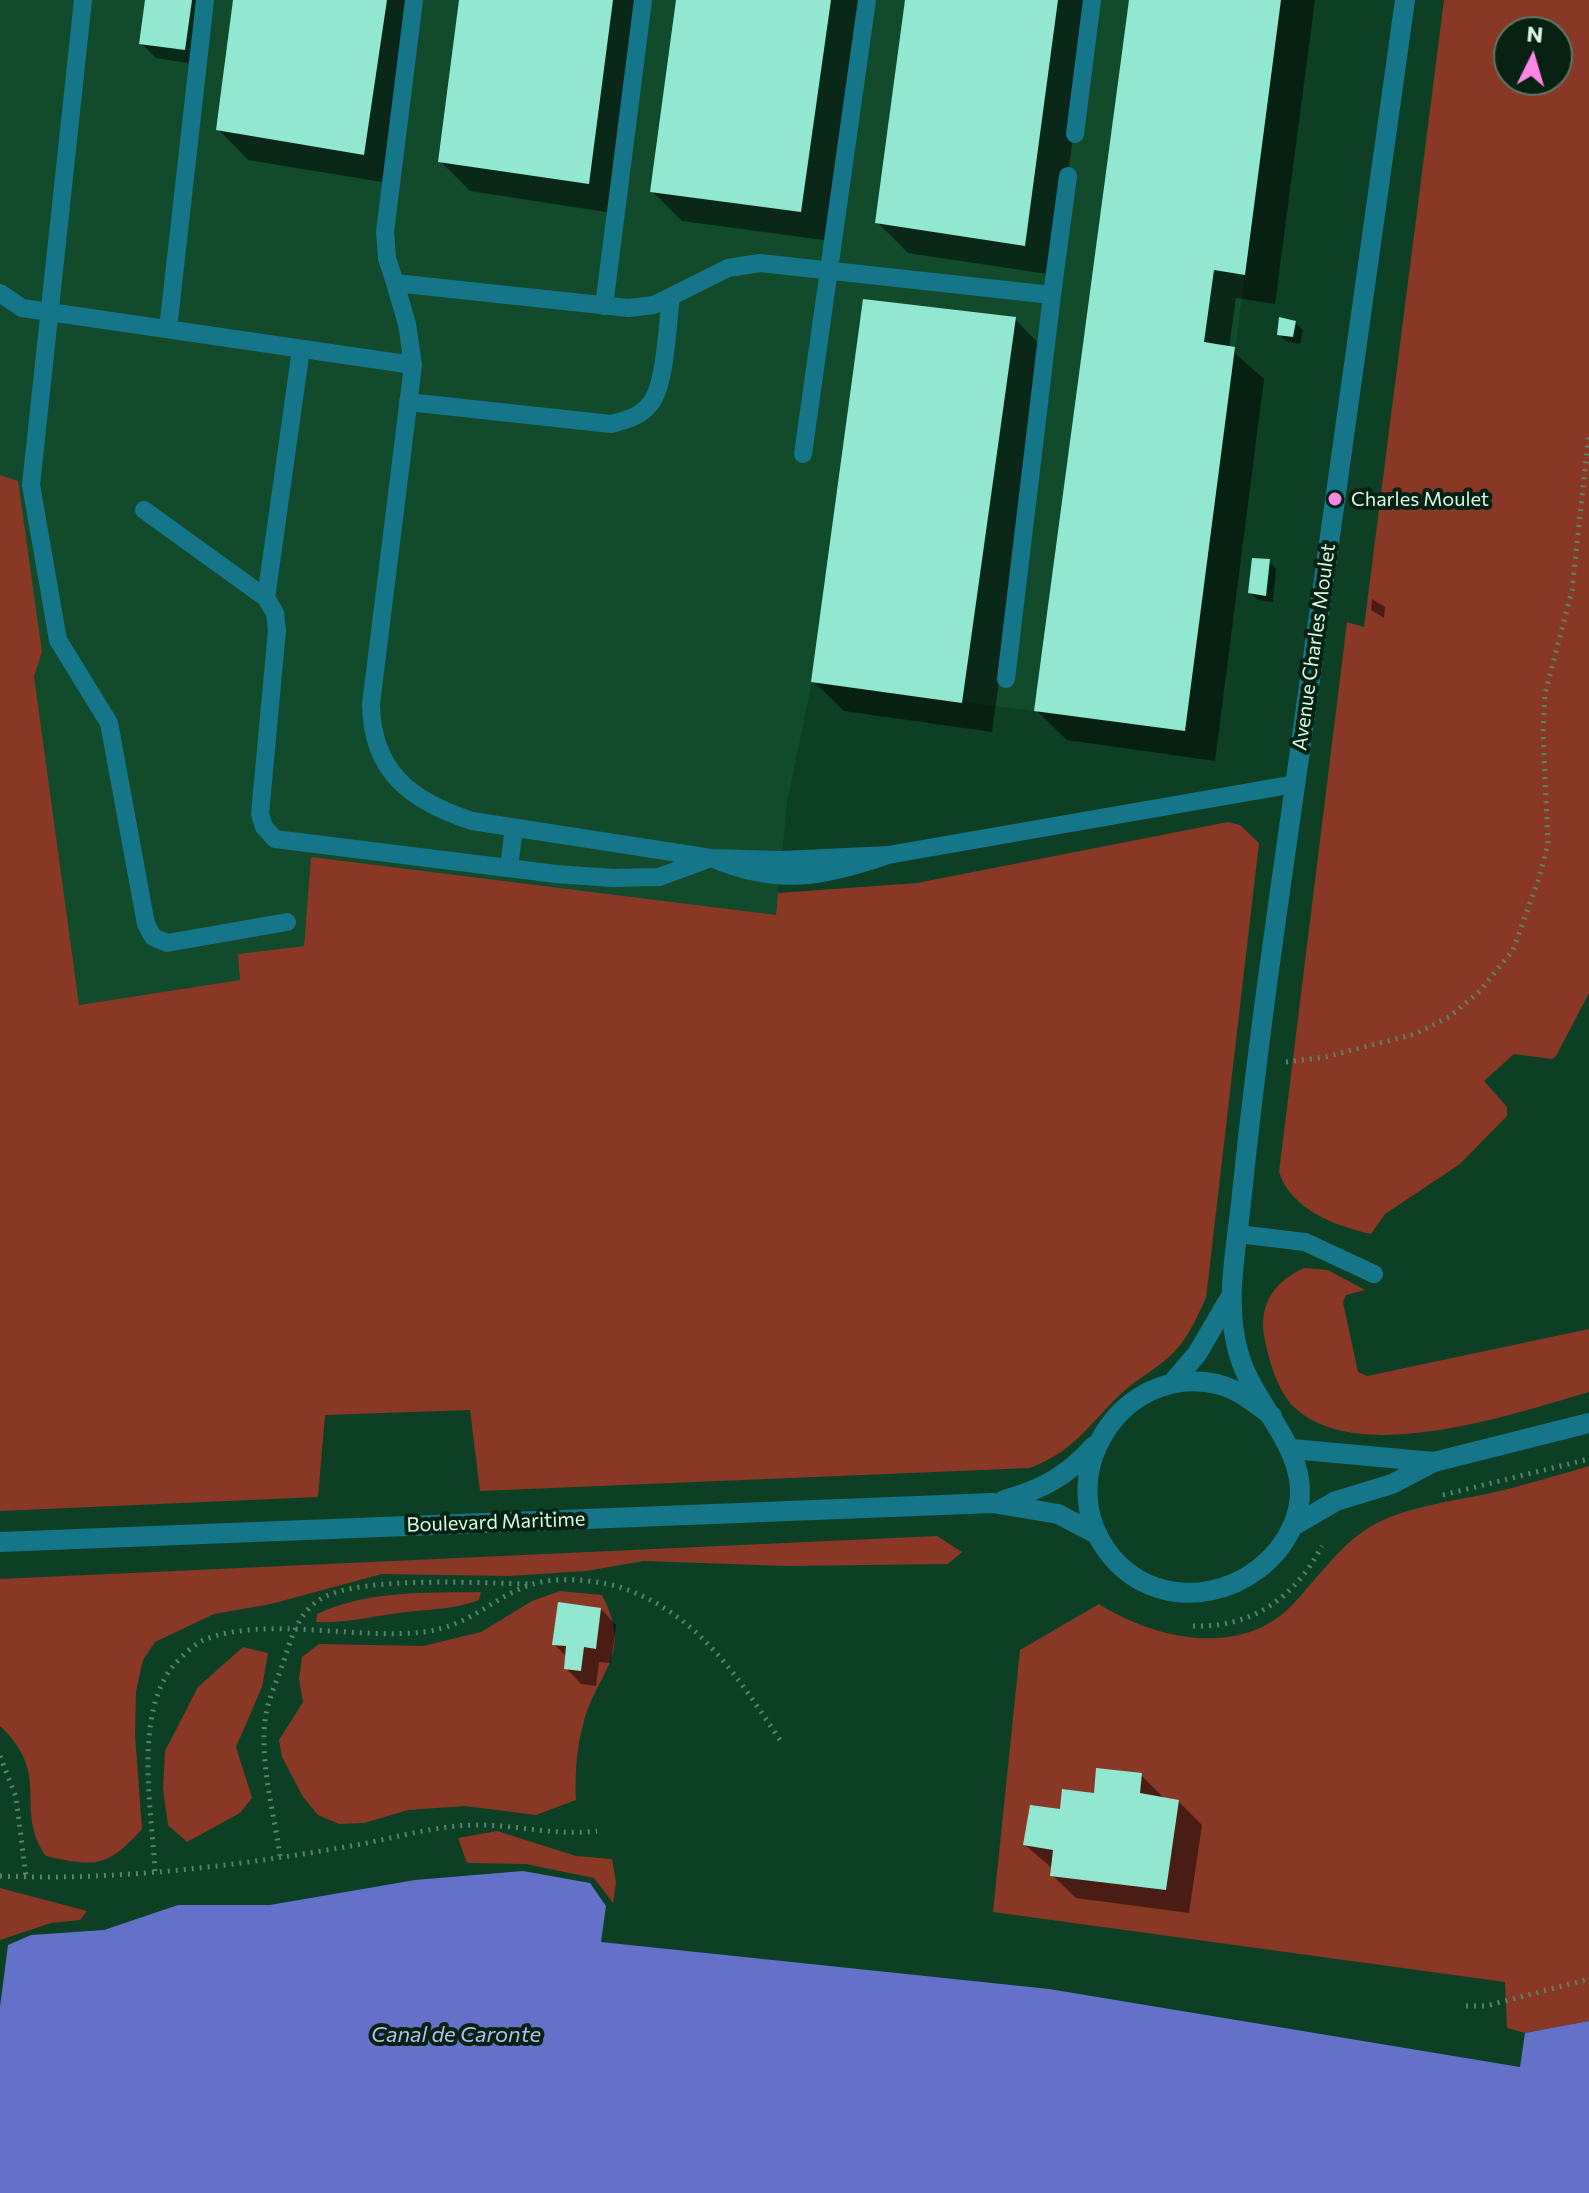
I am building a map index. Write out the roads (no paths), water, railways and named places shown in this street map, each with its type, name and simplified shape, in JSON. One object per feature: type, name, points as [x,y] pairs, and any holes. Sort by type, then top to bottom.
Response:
[{"type":"street","name":"Avenue Charles Moulet","points":[[1272,1416],[1242,1363],[1233,1329],[1231,1296],[1257,1061],[1405,0]]},
{"type":"street","name":"Avenue Charles Moulet","points":[[1172,1383],[1197,1354],[1231,1296]]},
{"type":"street","points":[[1293,1526],[1299,1478],[1292,1449],[1272,1416],[1237,1391],[1213,1383],[1172,1383],[1128,1403],[1095,1445],[1086,1490],[1092,1525],[1111,1556],[1135,1577],[1164,1590],[1201,1594],[1232,1587],[1266,1565],[1293,1526],[1336,1501],[1392,1484],[1434,1462],[1589,1423]]},
{"type":"street","name":"Boulevard Maritime","points":[[993,1503],[1055,1483],[1095,1445]]},
{"type":"street","points":[[1292,1449],[1434,1462]]},
{"type":"street","name":"Boulevard Maritime","points":[[0,1542],[993,1503],[1058,1514],[1098,1535]]},
{"type":"lane","points":[[83,0],[32,500],[58,640],[109,723],[146,924],[153,937],[167,943],[287,922]]},
{"type":"lane","points":[[168,329],[205,0]]},
{"type":"lane","points":[[414,0],[385,232],[387,258],[407,324],[413,365],[371,704],[371,731],[380,756],[396,780],[444,812],[472,821],[711,858],[745,872],[780,877],[812,876],[888,855],[1295,784]]},
{"type":"lane","points":[[604,306],[643,0]]},
{"type":"lane","points":[[803,454],[867,0]]},
{"type":"lane","points":[[1075,134],[1092,0]]},
{"type":"lane","points":[[1006,679],[1068,176]]},
{"type":"lane","points":[[395,283],[629,308],[671,298],[728,268],[760,263],[1052,295]]},
{"type":"lane","points":[[0,293],[22,308],[413,365]]},
{"type":"lane","points":[[408,402],[611,424],[634,418],[651,404],[658,389],[671,298]]},
{"type":"lane","points":[[266,598],[301,349]]},
{"type":"lane","points":[[144,510],[266,598],[275,613],[277,630],[260,814],[264,827],[275,839],[556,874],[659,877],[711,858]]},
{"type":"lane","points":[[509,867],[514,828]]},
{"type":"lane","points":[[1238,1234],[1305,1242],[1374,1274]]},
{"type":"water","name":"Canal de Caronte","points":[[523,1871],[590,1883],[606,1906],[601,1942],[1049,1989],[1520,2067],[1525,2033],[1589,2021],[1589,2193],[0,2193],[0,2007],[8,1945],[31,1935],[104,1930],[178,1905],[270,1905],[415,1880]]},
{"type":"place","name":"Charles Moulet","points":[[1335,499]]}]
